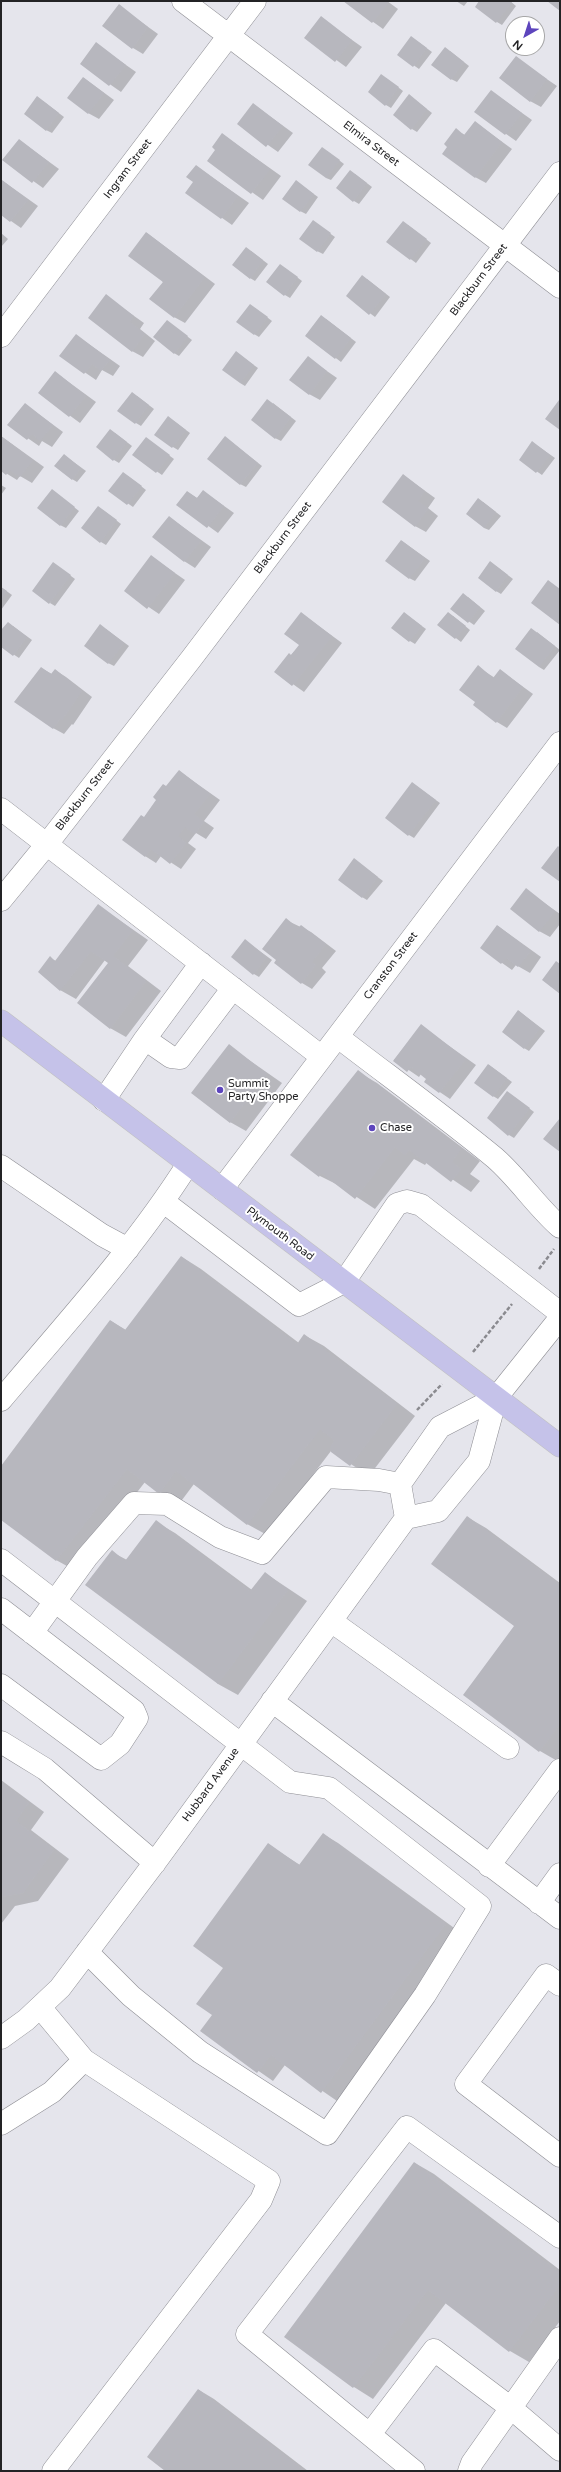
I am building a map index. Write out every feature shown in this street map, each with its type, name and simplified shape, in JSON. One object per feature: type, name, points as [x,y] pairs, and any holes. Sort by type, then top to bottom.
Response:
[{"type":"main road","name":"Plymouth Road","points":[[1,1022],[560,1446]]},
{"type":"street","name":"Elmira Street","points":[[183,1],[560,287]]},
{"type":"street","name":"Ingram Street","points":[[1,336],[255,1]]},
{"type":"street","name":"Blackburn Street","points":[[1,900],[47,844],[191,659],[560,173]]},
{"type":"street","name":"Cranston Street","points":[[222,1189],[560,743]]},
{"type":"street","points":[[1,809],[322,1057]]},
{"type":"street","points":[[104,1100],[145,1039],[201,963]]},
{"type":"street","points":[[145,1039],[171,1057],[180,1058],[233,988]]},
{"type":"street","points":[[338,1037],[495,1159],[520,1183],[546,1215],[558,1236]]},
{"type":"street","points":[[1,1400],[128,1250],[164,1202],[188,1164]]},
{"type":"street","points":[[1,1166],[102,1235],[128,1250]]},
{"type":"street","points":[[164,1202],[299,1305],[344,1282],[397,1204],[407,1200],[421,1205],[560,1313]]},
{"type":"street","points":[[496,1398],[440,1427],[400,1484],[406,1518],[438,1511],[479,1461],[496,1398],[560,1318]]},
{"type":"street","points":[[32,1633],[87,1557],[134,1503],[167,1504],[220,1537],[262,1553],[326,1476],[379,1480],[400,1484]]},
{"type":"street","name":"Hubbard Avenue","points":[[2,2037],[40,2007],[60,1988],[155,1862],[406,1518]]},
{"type":"street","points":[[1,1560],[290,1782],[329,1788],[480,1906],[425,1995],[327,2134],[200,2052],[131,1996],[87,1952]]},
{"type":"street","points":[[1,1609],[134,1711],[137,1718],[120,1744],[101,1759],[1,1685]]},
{"type":"street","points":[[331,1621],[508,1748]]},
{"type":"street","points":[[272,1701],[560,1918]]},
{"type":"street","points":[[1,1742],[45,1769],[155,1862]]},
{"type":"street","points":[[489,1866],[560,1770]]},
{"type":"street","points":[[539,1903],[560,1874]]},
{"type":"street","points":[[560,1985],[546,1975],[466,2084],[560,2156]]},
{"type":"street","points":[[40,2007],[84,2060],[269,2181],[261,2200],[53,2471]]},
{"type":"street","points":[[1,2124],[52,2092],[84,2060]]},
{"type":"street","points":[[414,2471],[247,2334],[407,2127],[560,2237]]},
{"type":"street","points":[[469,2471],[560,2338]]},
{"type":"street","points":[[370,2434],[434,2350],[511,2408],[560,2450]]},
{"type":"path","points":[[417,1410],[493,1329],[525,1286],[558,1236]]},
{"type":"building","points":[[343,1],[386,1],[388,3],[372,23]]},
{"type":"building","points":[[479,1],[512,2],[496,23],[475,7]]},
{"type":"building","points":[[547,1],[560,1],[560,11]]},
{"type":"building","points":[[119,4],[148,27],[132,49],[102,26]]},
{"type":"building","points":[[321,16],[352,40],[335,62],[304,38]]},
{"type":"building","points":[[411,36],[427,48],[413,67],[397,55]]},
{"type":"building","points":[[96,42],[126,65],[109,86],[80,64]]},
{"type":"building","points":[[445,47],[464,62],[451,80],[431,65]]},
{"type":"building","points":[[516,56],[547,79],[530,102],[499,78]]},
{"type":"building","points":[[381,74],[399,87],[385,106],[368,92]]},
{"type":"building","points":[[83,77],[104,93],[88,114],[67,98]]},
{"type":"building","points":[[491,90],[522,113],[505,135],[474,112]]},
{"type":"building","points":[[409,94],[427,109],[411,130],[393,115]]},
{"type":"building","points":[[37,96],[59,113],[46,131],[24,114]]},
{"type":"building","points":[[253,103],[283,126],[266,147],[237,124]]},
{"type":"building","points":[[475,121],[502,142],[475,178],[442,154],[447,147],[444,144],[456,128],[464,135]]},
{"type":"building","points":[[222,133],[270,169],[251,194],[207,161],[215,150],[212,147]]},
{"type":"building","points":[[19,139],[49,162],[32,183],[2,160]]},
{"type":"building","points":[[322,147],[340,160],[326,178],[308,165]]},
{"type":"building","points":[[196,165],[238,196],[221,219],[185,193],[193,182],[186,177]]},
{"type":"building","points":[[350,170],[367,183],[353,202],[336,188]]},
{"type":"building","points":[[2,180],[28,200],[10,222],[1,215]]},
{"type":"building","points":[[296,180],[314,194],[300,212],[282,199]]},
{"type":"building","points":[[313,220],[331,233],[317,252],[299,239]]},
{"type":"building","points":[[403,221],[427,239],[410,260],[386,242]]},
{"type":"building","points":[[146,232],[205,277],[174,318],[149,299],[163,282],[128,256]]},
{"type":"building","points":[[246,247],[263,260],[250,279],[232,265]]},
{"type":"building","points":[[280,264],[298,277],[284,296],[266,282]]},
{"type":"building","points":[[362,275],[386,294],[369,315],[346,296]]},
{"type":"building","points":[[106,294],[134,316],[130,322],[145,334],[132,352],[88,318]]},
{"type":"building","points":[[250,304],[268,317],[254,335],[236,322]]},
{"type":"building","points":[[321,315],[351,338],[335,359],[305,336]]},
{"type":"building","points":[[167,320],[188,336],[174,354],[153,337]]},
{"type":"building","points":[[76,334],[110,360],[101,371],[92,364],[84,374],[59,356]]},
{"type":"building","points":[[236,351],[254,365],[240,383],[222,370]]},
{"type":"building","points":[[308,356],[327,371],[309,395],[289,380]]},
{"type":"building","points":[[55,371],[86,396],[69,417],[38,393]]},
{"type":"building","points":[[132,392],[149,405],[135,424],[117,411]]},
{"type":"building","points":[[267,399],[291,417],[275,439],[251,420]]},
{"type":"building","points":[[559,400],[560,401],[560,430],[545,419]]},
{"type":"building","points":[[25,403],[53,425],[40,441],[32,434],[27,440],[7,425]]},
{"type":"building","points":[[168,416],[186,430],[172,448],[154,435]]},
{"type":"building","points":[[110,429],[127,442],[113,461],[96,447]]},
{"type":"building","points":[[1,436],[33,460],[20,477],[10,470],[6,475],[1,471]]},
{"type":"building","points":[[225,436],[258,463],[240,485],[207,459]]},
{"type":"building","points":[[146,437],[170,455],[156,473],[132,455]]},
{"type":"building","points":[[532,441],[550,455],[536,473],[519,460]]},
{"type":"building","points":[[64,454],[81,468],[72,480],[54,466]]},
{"type":"building","points":[[123,472],[142,486],[127,505],[108,491]]},
{"type":"building","points":[[403,474],[425,491],[418,501],[428,509],[415,527],[382,502]]},
{"type":"building","points":[[52,489],[75,507],[60,526],[37,508]]},
{"type":"building","points":[[203,490],[224,506],[207,528],[176,505],[187,491],[197,498]]},
{"type":"building","points":[[478,498],[496,512],[484,528],[466,514]]},
{"type":"building","points":[[98,506],[117,520],[100,543],[81,528]]},
{"type":"building","points":[[169,516],[201,541],[184,562],[152,537]]},
{"type":"building","points":[[401,540],[425,558],[409,579],[385,561]]},
{"type":"building","points":[[151,555],[175,573],[147,609],[124,591]]},
{"type":"building","points":[[490,561],[508,575],[496,592],[478,578]]},
{"type":"building","points":[[53,562],[71,575],[49,604],[32,591]]},
{"type":"building","points":[[548,580],[560,589],[560,625],[531,603]]},
{"type":"building","points":[[1,587],[7,591],[1,600]]},
{"type":"building","points":[[463,593],[480,607],[468,623],[450,609]]},
{"type":"building","points":[[301,612],[332,636],[292,686],[274,672],[289,653],[291,655],[299,645],[284,634]]},
{"type":"building","points":[[404,612],[422,626],[409,642],[391,628]]},
{"type":"building","points":[[448,612],[466,626],[455,639],[437,625]]},
{"type":"building","points":[[8,622],[27,637],[13,656],[1,647],[1,630]]},
{"type":"building","points":[[100,624],[124,643],[108,664],[84,646]]},
{"type":"building","points":[[531,628],[555,646],[539,667],[515,649]]},
{"type":"building","points":[[478,665],[493,678],[500,669],[523,687],[496,723],[473,705],[475,702],[459,690]]},
{"type":"building","points":[[41,667],[51,674],[55,669],[82,691],[62,720],[61,718],[53,729],[14,702]]},
{"type":"building","points":[[179,770],[210,794],[194,814],[204,822],[195,834],[185,827],[178,836],[186,843],[170,864],[151,849],[145,857],[122,840],[141,815],[144,817],[156,800],[153,797],[163,784],[166,786]]},
{"type":"building","points":[[412,782],[436,800],[408,836],[385,818]]},
{"type":"building","points":[[558,846],[560,848],[560,882],[541,868]]},
{"type":"building","points":[[354,858],[378,877],[362,898],[338,880]]},
{"type":"building","points":[[526,888],[555,911],[539,932],[510,909]]},
{"type":"building","points":[[98,904],[133,930],[113,956],[146,981],[110,1029],[77,1003],[108,963],[91,951],[60,991],[38,972],[50,956],[55,961]]},
{"type":"building","points":[[286,918],[298,928],[301,925],[326,944],[312,962],[316,965],[301,984],[274,963],[276,960],[262,949]]},
{"type":"building","points":[[497,925],[531,951],[518,967],[506,958],[501,964],[480,948]]},
{"type":"building","points":[[245,939],[267,957],[253,975],[231,957]]},
{"type":"building","points":[[556,961],[560,964],[560,994],[542,980]]},
{"type":"building","points":[[518,1010],[540,1028],[524,1049],[502,1032]]},
{"type":"building","points":[[421,1024],[466,1059],[439,1093],[424,1082],[426,1079],[411,1067],[407,1072],[393,1061]]},
{"type":"building","points":[[229,1044],[267,1074],[230,1123],[191,1093]]},
{"type":"building","points":[[488,1064],[507,1078],[493,1097],[474,1083]]},
{"type":"building","name":"Chase","points":[[358,1070],[461,1149],[452,1162],[461,1169],[451,1182],[409,1150],[405,1155],[395,1147],[355,1199],[321,1173],[319,1177],[290,1155]]},
{"type":"building","points":[[507,1091],[530,1108],[508,1136],[487,1118]]},
{"type":"building","points":[[560,1118],[560,1152],[543,1139]]},
{"type":"building","points":[[181,1256],[297,1344],[304,1334],[397,1404],[350,1466],[331,1452],[330,1449],[334,1440],[320,1429],[247,1525],[176,1471],[159,1494],[127,1469],[56,1561],[1,1520],[1,1466],[110,1320],[125,1330]]},
{"type":"building","points":[[467,1516],[560,1585],[560,1724],[539,1752],[463,1695],[514,1626],[431,1564]]},
{"type":"building","points":[[156,1520],[250,1591],[265,1572],[288,1590],[218,1684],[85,1585],[112,1550],[125,1561]]},
{"type":"building","points":[[1,1782],[29,1803],[16,1821],[54,1850],[23,1893],[1,1897]]},
{"type":"building","points":[[323,1833],[446,1924],[321,2093],[271,2055],[257,2073],[200,2031],[212,2015],[196,2004],[223,1968],[193,1946],[268,1843],[299,1865]]},
{"type":"building","points":[[414,2162],[560,2273],[560,2285],[509,2352],[428,2290],[353,2388],[284,2337]]},
{"type":"building","points":[[198,2389],[305,2471],[165,2471],[147,2457]]},
{"type":"place","name":"Summit Party Shoppe","points":[[220,1090]]},
{"type":"place","name":"Chase","points":[[372,1128]]}]
